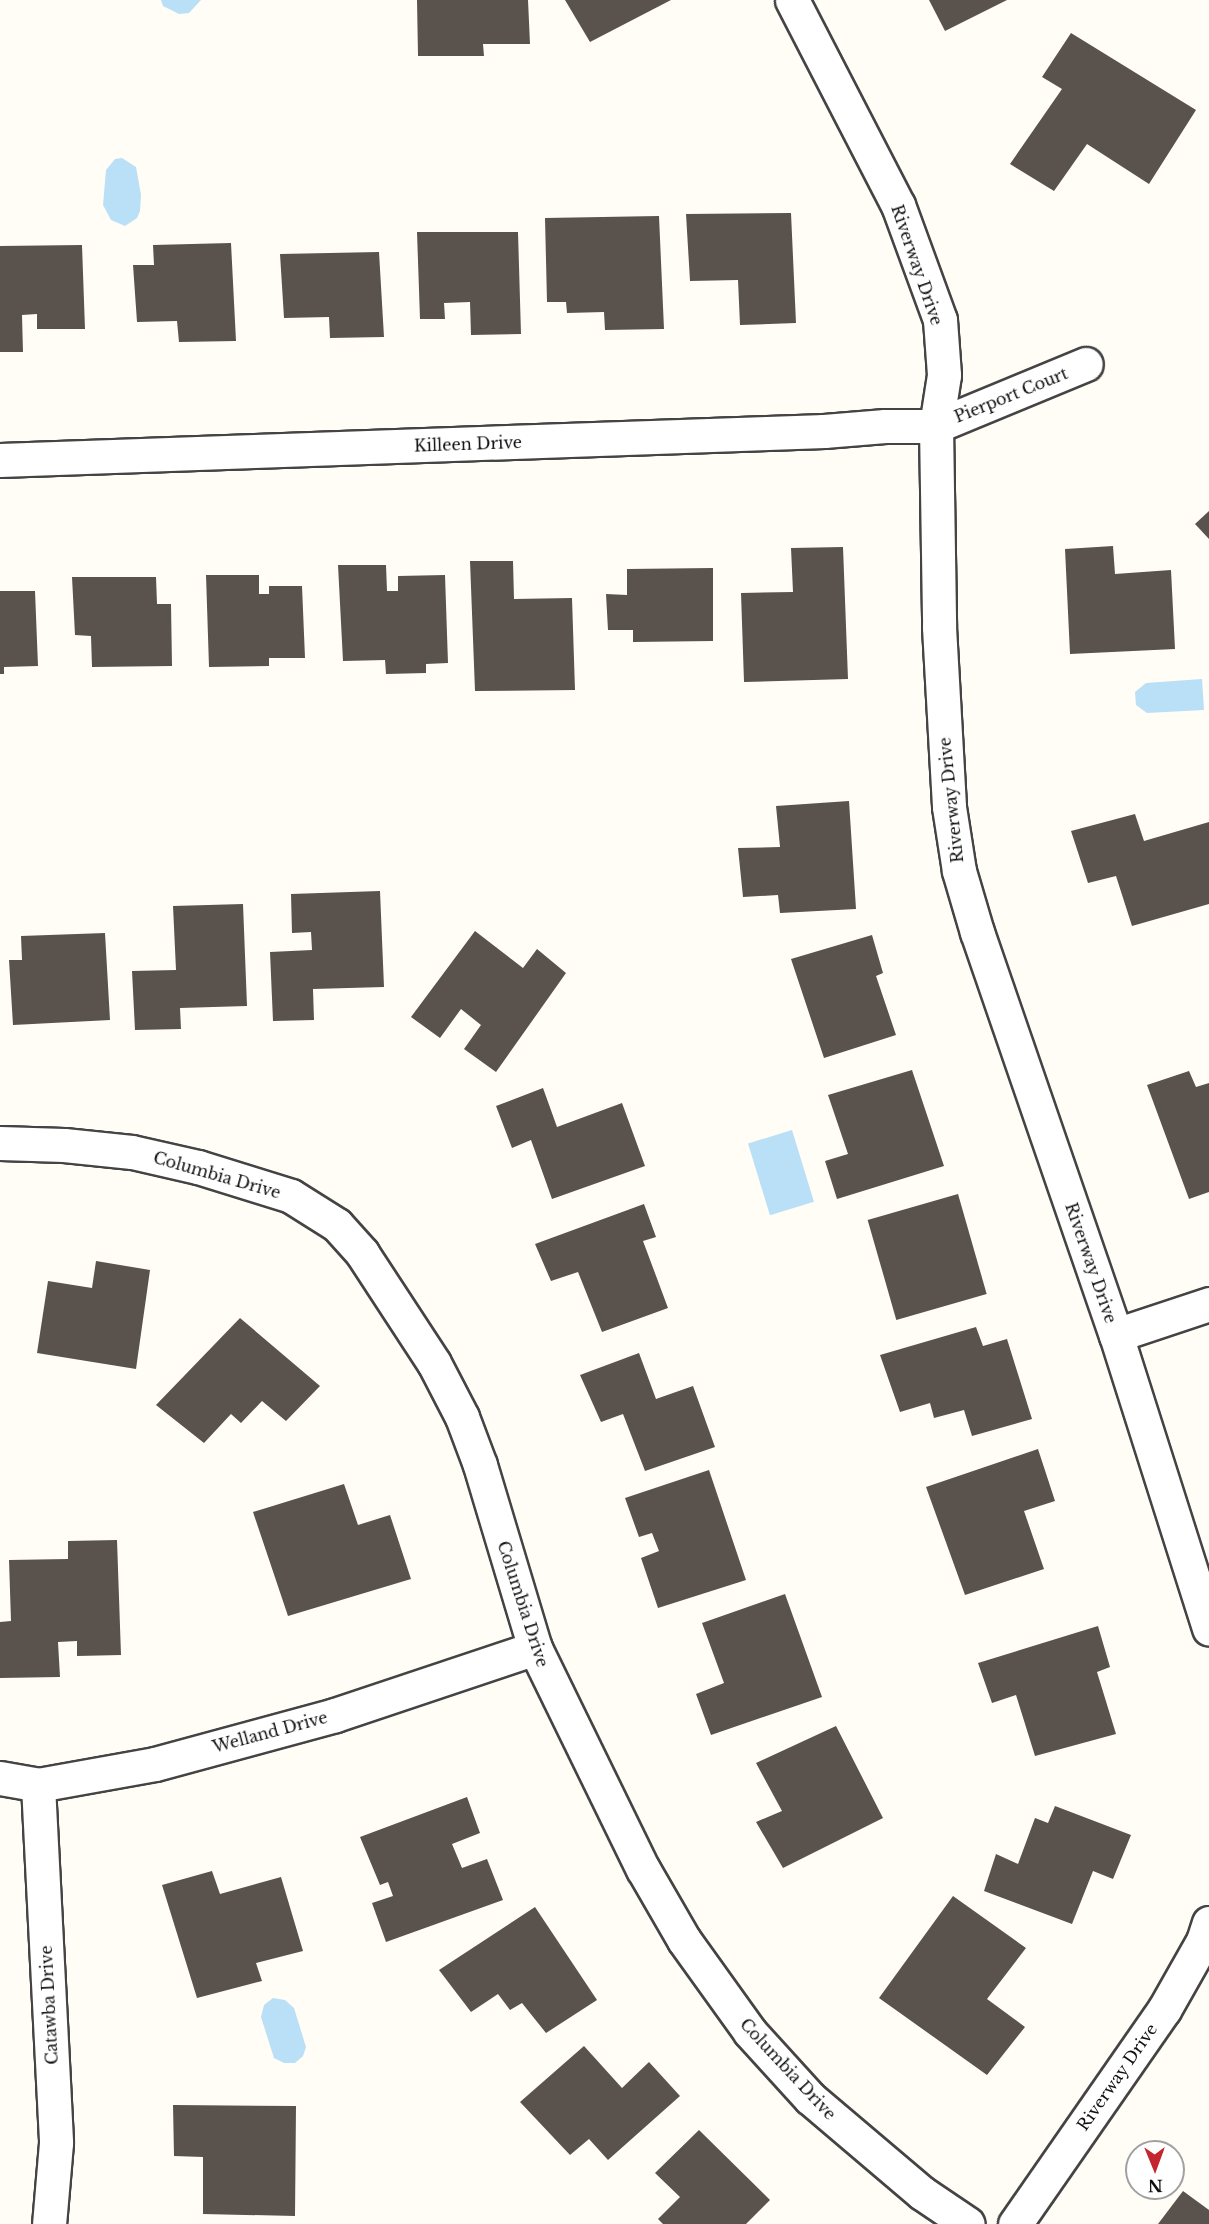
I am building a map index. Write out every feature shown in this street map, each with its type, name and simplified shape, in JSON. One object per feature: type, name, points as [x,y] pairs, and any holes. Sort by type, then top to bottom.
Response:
[{"type":"street","name":"Riverway Drive","points":[[792,0],[898,205],[940,320],[944,375],[936,426],[943,713],[949,807],[959,872],[981,943],[1116,1335],[1209,1629]]},
{"type":"street","name":"Pierport Court","points":[[936,426],[1086,364]]},
{"type":"street","name":"Killeen Drive","points":[[0,460],[824,431],[885,426],[936,426]]},
{"type":"street","name":"Columbia Drive","points":[[0,1143],[63,1145],[132,1152],[198,1167],[291,1196],[337,1225],[362,1253],[434,1363],[462,1417],[480,1465],[535,1648],[643,1869],[684,1940],[750,2032],[810,2098],[852,2136],[922,2193],[968,2224]]},
{"type":"street","points":[[1116,1335],[1209,1304]]},
{"type":"street","name":"Welland Drive","points":[[0,1778],[38,1785],[155,1764],[324,1718],[535,1648]]},
{"type":"street","name":"Catawba Drive","points":[[38,1785],[56,2143],[49,2224]]},
{"type":"street","name":"Riverway Drive","points":[[1015,2224],[1164,2010],[1203,1941],[1209,1923]]},
{"type":"water","points":[[161,0],[201,0],[189,13],[179,14],[163,6]]},
{"type":"water","points":[[122,158],[136,167],[141,195],[137,218],[125,226],[111,220],[103,205],[106,170],[115,159]]},
{"type":"water","points":[[1202,679],[1204,710],[1147,713],[1136,705],[1135,692],[1146,683]]},
{"type":"water","points":[[792,1130],[814,1202],[770,1215],[748,1143]]},
{"type":"water","points":[[273,1998],[285,2000],[294,2008],[306,2047],[303,2056],[295,2063],[284,2063],[274,2058],[261,2017],[264,2005]]},
{"type":"building","points":[[417,0],[528,0],[530,44],[483,44],[484,56],[418,56]]},
{"type":"building","points":[[565,0],[671,0],[590,42]]},
{"type":"building","points":[[929,0],[1007,0],[945,31]]},
{"type":"building","points":[[1071,33],[1196,110],[1149,184],[1087,144],[1054,191],[1010,164],[1062,89],[1042,77]]},
{"type":"building","points":[[791,213],[796,323],[740,325],[738,280],[690,281],[686,214]]},
{"type":"building","points":[[659,216],[664,329],[605,330],[604,312],[567,313],[566,302],[547,302],[545,218]]},
{"type":"building","points":[[417,232],[518,232],[521,334],[471,335],[470,302],[444,303],[445,319],[420,319]]},
{"type":"building","points":[[231,243],[236,341],[179,342],[177,321],[137,322],[133,265],[154,265],[153,245]]},
{"type":"building","points":[[82,245],[85,329],[37,329],[37,314],[22,315],[23,352],[0,352],[0,246]]},
{"type":"building","points":[[379,252],[384,337],[330,338],[329,317],[284,318],[280,254]]},
{"type":"building","points":[[1209,511],[1209,539],[1195,524]]},
{"type":"building","points":[[1113,546],[1115,574],[1171,570],[1175,649],[1070,654],[1065,549]]},
{"type":"building","points":[[843,547],[848,679],[744,682],[741,593],[793,592],[791,548]]},
{"type":"building","points":[[470,561],[513,561],[514,599],[572,598],[575,690],[475,691]]},
{"type":"building","points":[[338,565],[386,565],[387,591],[398,591],[398,576],[445,575],[448,663],[426,664],[426,673],[386,674],[385,660],[343,661]]},
{"type":"building","points":[[713,568],[713,641],[633,642],[633,630],[608,630],[606,594],[627,595],[627,569]]},
{"type":"building","points":[[206,575],[259,575],[259,594],[269,594],[269,586],[302,586],[305,658],[269,658],[269,666],[209,667]]},
{"type":"building","points":[[72,577],[156,577],[157,604],[171,604],[172,666],[92,667],[91,636],[75,635]]},
{"type":"building","points":[[0,591],[35,591],[38,666],[4,667],[4,674],[0,674]]},
{"type":"building","points":[[849,801],[856,909],[780,913],[778,895],[743,897],[738,848],[780,847],[776,806]]},
{"type":"building","points":[[1135,814],[1144,841],[1209,822],[1209,904],[1132,926],[1116,876],[1088,883],[1071,831]]},
{"type":"building","points":[[380,891],[384,987],[313,989],[314,1020],[273,1021],[270,952],[312,950],[311,932],[292,933],[291,894]]},
{"type":"building","points":[[243,904],[247,1006],[180,1008],[181,1029],[135,1030],[132,971],[176,970],[173,906]]},
{"type":"building","points":[[475,931],[523,968],[537,949],[566,973],[496,1072],[464,1049],[481,1025],[461,1009],[440,1038],[411,1017]]},
{"type":"building","points":[[105,933],[110,1020],[13,1025],[9,960],[22,960],[21,936]]},
{"type":"building","points":[[872,935],[883,973],[876,976],[896,1035],[824,1058],[791,959]]},
{"type":"building","points":[[912,1070],[944,1166],[837,1199],[825,1161],[848,1154],[828,1095]]},
{"type":"building","points":[[1189,1071],[1196,1087],[1209,1083],[1209,1192],[1189,1199],[1147,1085]]},
{"type":"building","points":[[543,1088],[557,1127],[622,1103],[645,1166],[552,1199],[531,1140],[512,1148],[496,1106]]},
{"type":"building","points":[[958,1194],[987,1294],[896,1320],[868,1220]]},
{"type":"building","points":[[644,1204],[656,1237],[643,1241],[668,1308],[602,1332],[578,1272],[551,1281],[535,1244]]},
{"type":"building","points":[[96,1261],[150,1270],[136,1369],[37,1353],[48,1281],[92,1288]]},
{"type":"building","points":[[240,1318],[320,1386],[286,1421],[262,1401],[241,1423],[231,1414],[204,1443],[156,1405]]},
{"type":"building","points":[[976,1327],[983,1346],[1007,1339],[1032,1419],[972,1436],[964,1410],[934,1418],[930,1403],[900,1412],[880,1355]]},
{"type":"building","points":[[639,1353],[656,1399],[693,1386],[715,1447],[645,1471],[623,1414],[601,1422],[580,1375]]},
{"type":"building","points":[[1038,1449],[1055,1501],[1024,1511],[1044,1569],[965,1595],[926,1487]]},
{"type":"building","points":[[709,1470],[746,1580],[658,1608],[641,1558],[659,1551],[652,1533],[639,1537],[625,1498]]},
{"type":"building","points":[[344,1484],[358,1525],[390,1515],[411,1579],[288,1616],[253,1512]]},
{"type":"building","points":[[117,1540],[121,1655],[77,1656],[77,1641],[58,1642],[60,1677],[0,1678],[0,1622],[11,1621],[9,1560],[68,1559],[68,1541]]},
{"type":"building","points":[[785,1594],[822,1697],[711,1735],[696,1694],[724,1683],[702,1623]]},
{"type":"building","points":[[1098,1626],[1110,1667],[1097,1672],[1116,1734],[1035,1756],[1016,1695],[992,1703],[978,1663]]},
{"type":"building","points":[[836,1726],[883,1818],[783,1868],[756,1822],[782,1811],[756,1763]]},
{"type":"building","points":[[467,1797],[480,1833],[452,1844],[462,1868],[487,1859],[503,1900],[386,1942],[372,1903],[393,1896],[388,1882],[380,1885],[360,1837]]},
{"type":"building","points":[[1055,1806],[1131,1835],[1113,1879],[1093,1871],[1072,1924],[984,1891],[996,1854],[1018,1864],[1035,1818],[1048,1823]]},
{"type":"building","points":[[212,1871],[220,1894],[281,1877],[303,1951],[256,1963],[262,1981],[197,1998],[162,1885]]},
{"type":"building","points":[[953,1896],[1026,1948],[987,1999],[1025,2027],[987,2075],[879,1998]]},
{"type":"building","points":[[535,1907],[597,2000],[546,2033],[522,2003],[510,2010],[498,1994],[471,2012],[439,1970]]},
{"type":"building","points":[[584,2046],[622,2088],[649,2062],[680,2096],[608,2160],[589,2139],[570,2155],[520,2102]]},
{"type":"building","points":[[173,2105],[296,2106],[295,2216],[203,2214],[203,2157],[174,2156]]},
{"type":"building","points":[[699,2130],[770,2200],[746,2224],[663,2224],[658,2219],[680,2197],[655,2173]]},
{"type":"building","points":[[1185,2192],[1209,2210],[1209,2224],[1158,2224],[1176,2200],[1185,2200]]}]
